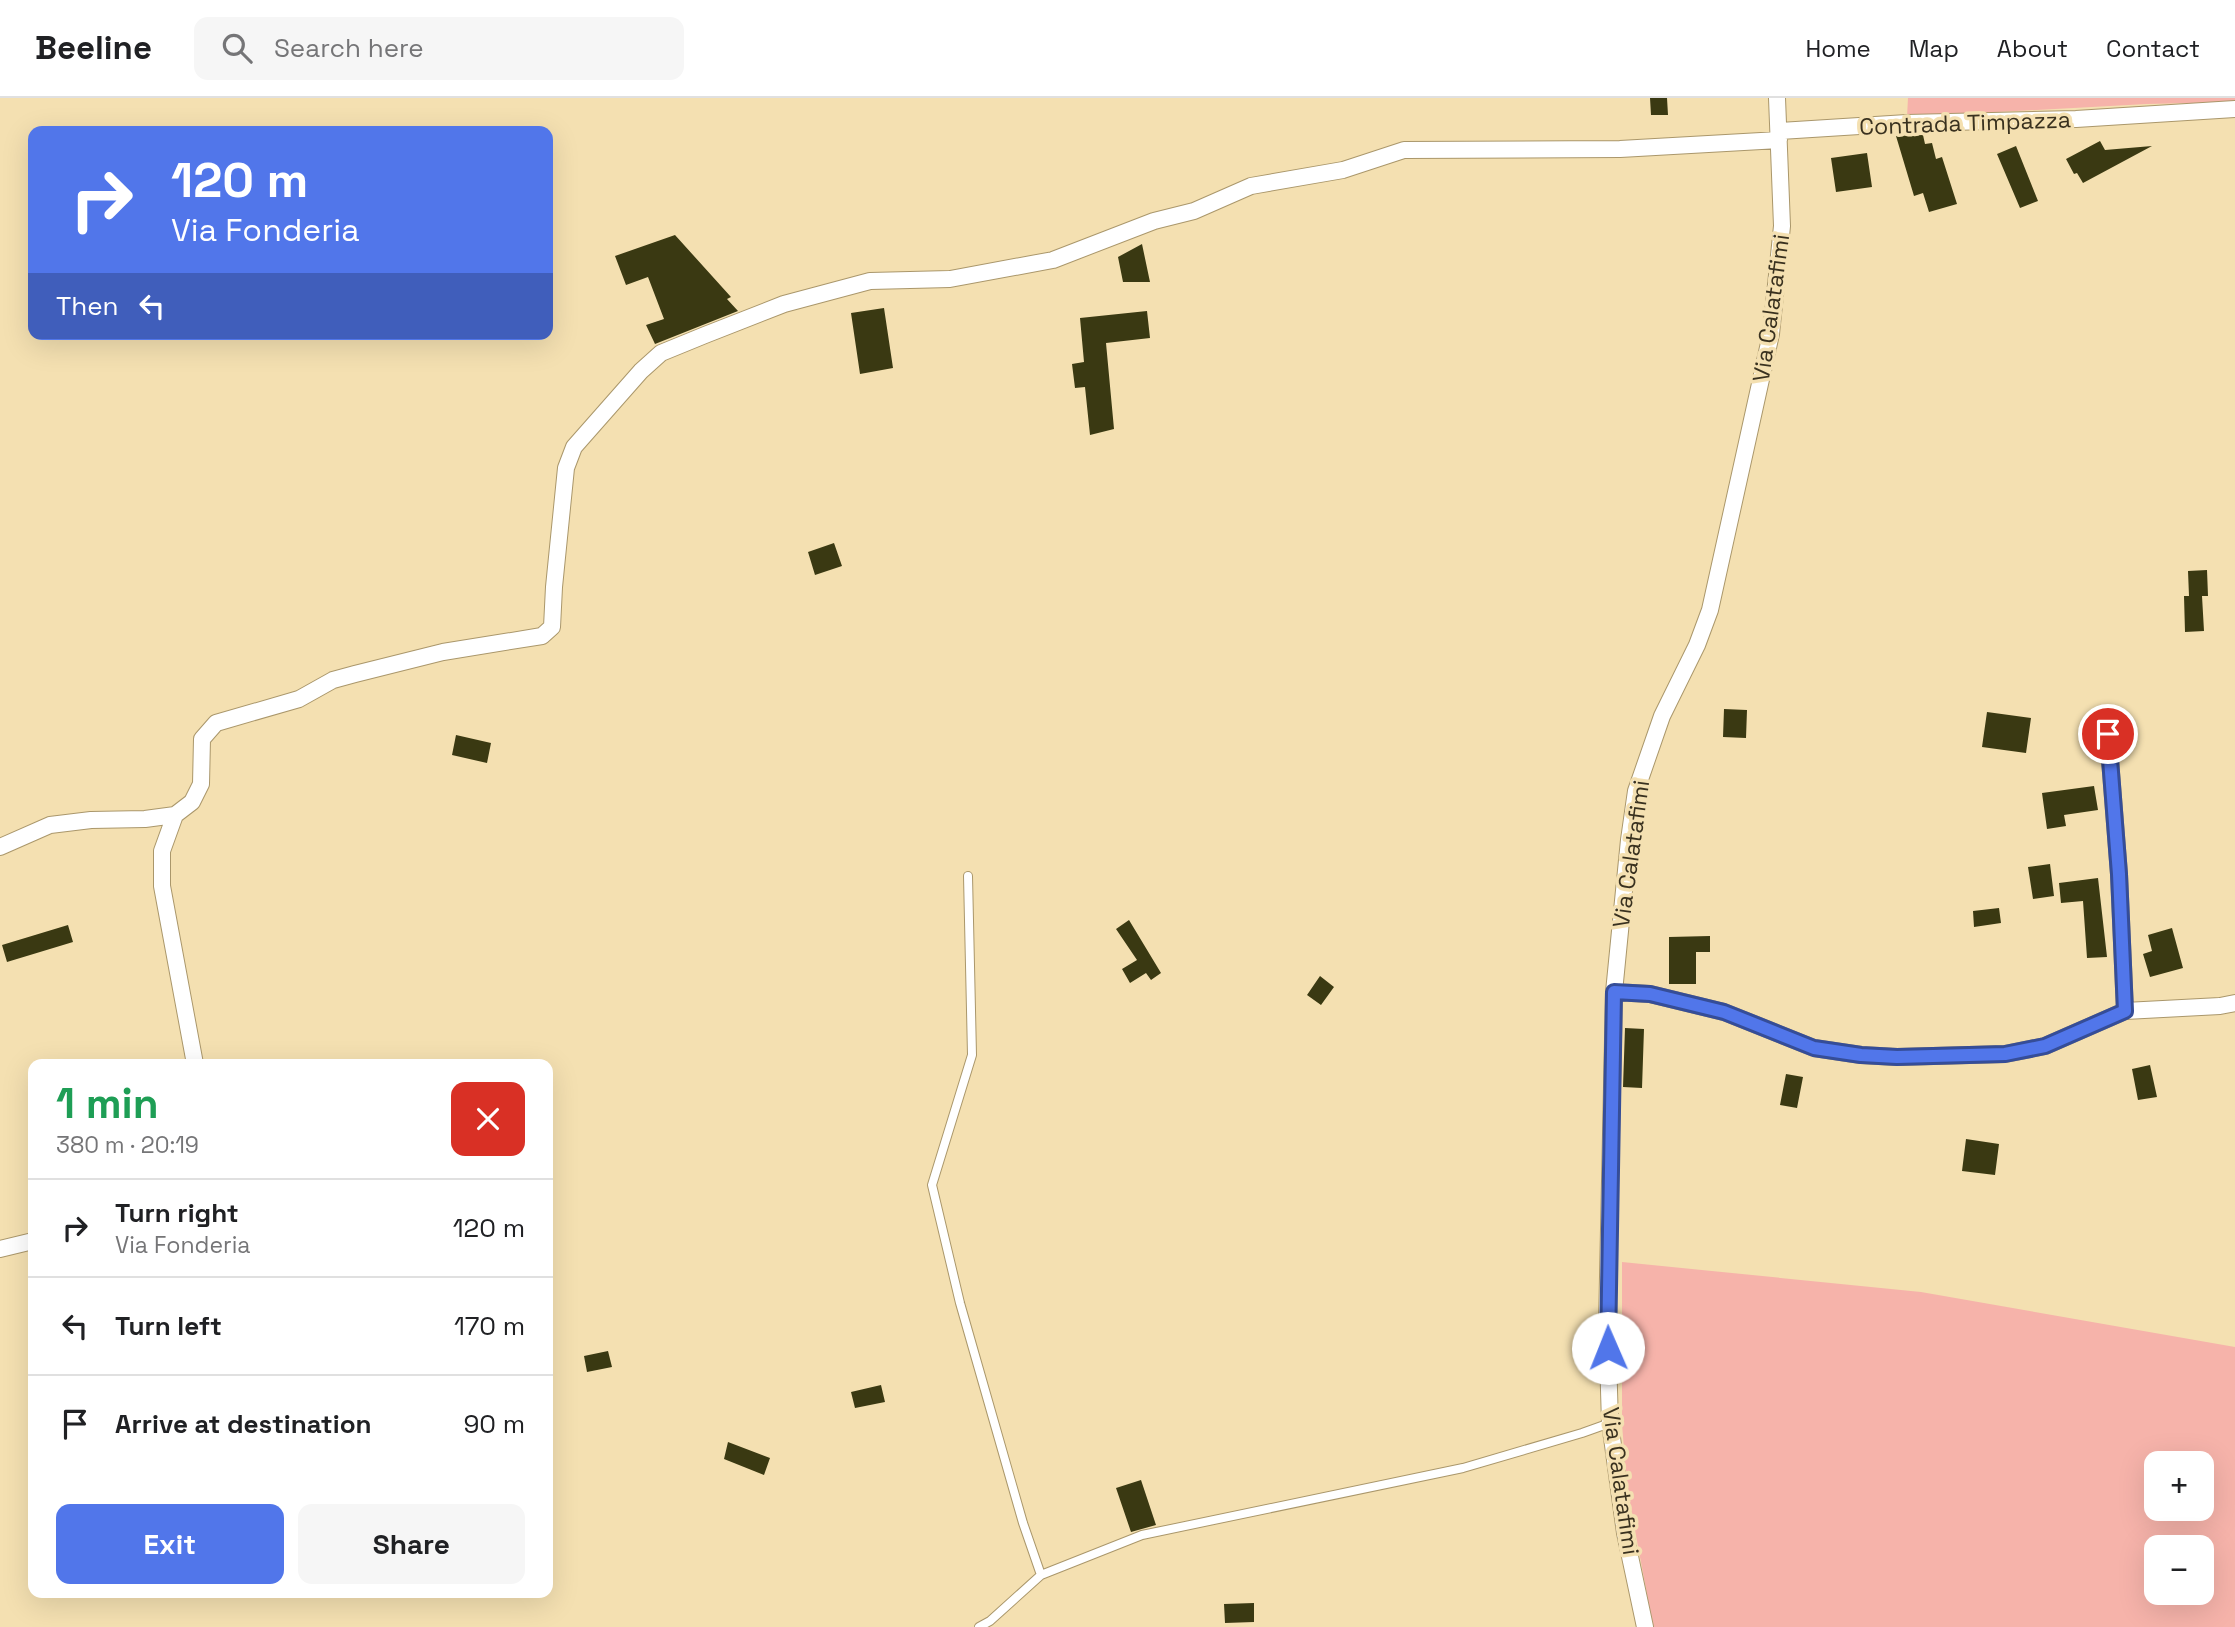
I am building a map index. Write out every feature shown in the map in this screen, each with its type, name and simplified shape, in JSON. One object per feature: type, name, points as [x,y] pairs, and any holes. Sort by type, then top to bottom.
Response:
[{"type":"street","name":"Via Calatafimi","points":[[1645,1627],[1625,1533],[1609,1423],[1607,1324],[1614,992],[1636,791],[1662,716],[1697,645],[1710,610],[1771,334],[1782,226],[1777,98]]},
{"type":"street","name":"Contrada Timpazza","points":[[175,815],[192,802],[201,784],[202,739],[216,723],[299,699],[333,680],[344,677],[443,652],[542,636],[552,627],[566,467],[574,447],[660,353],[784,304],[870,281],[950,279],[1053,260],[1154,221],[1194,211],[1251,186],[1343,170],[1404,150],[1620,149],[1906,123],[2076,119],[2235,109]]},
{"type":"street","points":[[2108,734],[2119,874],[2125,1011]]},
{"type":"street","points":[[0,847],[50,825],[91,820],[145,820],[175,815],[162,852],[162,886],[194,1059]]},
{"type":"street","points":[[1614,992],[1650,994],[1724,1012],[1814,1048],[1897,1057],[2005,1054],[2045,1046],[2125,1011],[2235,1003]]},
{"type":"street","points":[[0,1249],[28,1242]]},
{"type":"lane","points":[[968,876],[972,1055],[932,1185],[960,1303],[1023,1523],[1041,1575]]},
{"type":"lane","points":[[978,1627],[990,1621],[1041,1575],[1142,1535],[1463,1468],[1609,1423]]},
{"type":"shaded area","points":[[1908,98],[2235,98],[2235,102],[1907,117]]},
{"type":"shaded area","points":[[1622,1262],[1921,1292],[2235,1347],[2235,1627],[1653,1627],[1627,1487],[1622,1424]]},
{"type":"building","points":[[1650,98],[1667,98],[1668,115],[1651,115]]},
{"type":"building","points":[[1923,135],[1925,144],[1932,143],[1936,159],[1942,157],[1957,204],[1929,212],[1923,193],[1914,196],[1896,136]]},
{"type":"building","points":[[2100,141],[2105,150],[2152,146],[2083,183],[2077,173],[2074,174],[2066,159]]},
{"type":"building","points":[[2016,146],[2038,201],[2020,208],[1997,154]]},
{"type":"building","points":[[1867,153],[1872,187],[1836,192],[1831,158]]},
{"type":"building","points":[[675,235],[731,297],[727,299],[738,311],[655,344],[646,325],[664,319],[648,277],[626,285],[615,256]]},
{"type":"building","points":[[1142,244],[1150,282],[1123,282],[1118,257]]},
{"type":"building","points":[[884,308],[893,368],[860,374],[851,313]]},
{"type":"building","points":[[1147,311],[1150,338],[1106,343],[1114,429],[1090,435],[1085,387],[1075,388],[1072,364],[1084,362],[1080,318]]},
{"type":"building","points":[[834,543],[842,566],[815,575],[808,552]]},
{"type":"building","points":[[2207,570],[2208,596],[2189,596],[2188,571]]},
{"type":"building","points":[[2184,596],[2202,596],[2204,631],[2185,632]]},
{"type":"building","points":[[1724,709],[1747,710],[1746,738],[1723,737]]},
{"type":"building","points":[[1987,712],[2031,718],[2026,753],[1982,747]]},
{"type":"building","points":[[456,735],[491,743],[487,763],[452,755]]},
{"type":"building","points":[[2094,786],[2098,810],[2064,815],[2066,826],[2047,829],[2042,793]]},
{"type":"building","points":[[2050,864],[2054,896],[2033,899],[2028,867]]},
{"type":"building","points":[[2098,878],[2107,957],[2087,958],[2083,901],[2061,903],[2059,883]]},
{"type":"building","points":[[1999,908],[2001,923],[1974,927],[1973,911]]},
{"type":"building","points":[[1129,920],[1161,973],[1151,980],[1146,973],[1130,983],[1122,969],[1137,960],[1116,929]]},
{"type":"building","points":[[68,925],[73,942],[7,962],[2,945]]},
{"type":"building","points":[[2172,928],[2183,968],[2150,977],[2143,954],[2152,951],[2148,935]]},
{"type":"building","points":[[1710,936],[1710,952],[1696,952],[1696,984],[1669,984],[1669,937]]},
{"type":"building","points":[[1320,976],[1334,987],[1321,1005],[1307,995]]},
{"type":"building","points":[[1625,1028],[1644,1029],[1642,1088],[1623,1087]]},
{"type":"building","points":[[2150,1065],[2157,1097],[2138,1100],[2132,1069]]},
{"type":"building","points":[[1786,1074],[1803,1077],[1797,1108],[1780,1105]]},
{"type":"building","points":[[1966,1139],[1999,1144],[1995,1175],[1962,1171]]},
{"type":"building","points":[[608,1351],[612,1367],[587,1372],[584,1356]]},
{"type":"building","points":[[881,1385],[885,1402],[855,1408],[851,1392]]},
{"type":"building","points":[[728,1442],[770,1458],[764,1475],[724,1459]]},
{"type":"building","points":[[1141,1480],[1156,1525],[1131,1532],[1116,1488]]},
{"type":"building","points":[[1254,1603],[1254,1622],[1225,1623],[1224,1604]]},
{"type":"route","points":[[1608,1348],[1614,992],[1650,994],[1724,1012],[1814,1048],[1897,1057],[2005,1054],[2045,1046],[2125,1011],[2119,874],[2108,734]]}]
